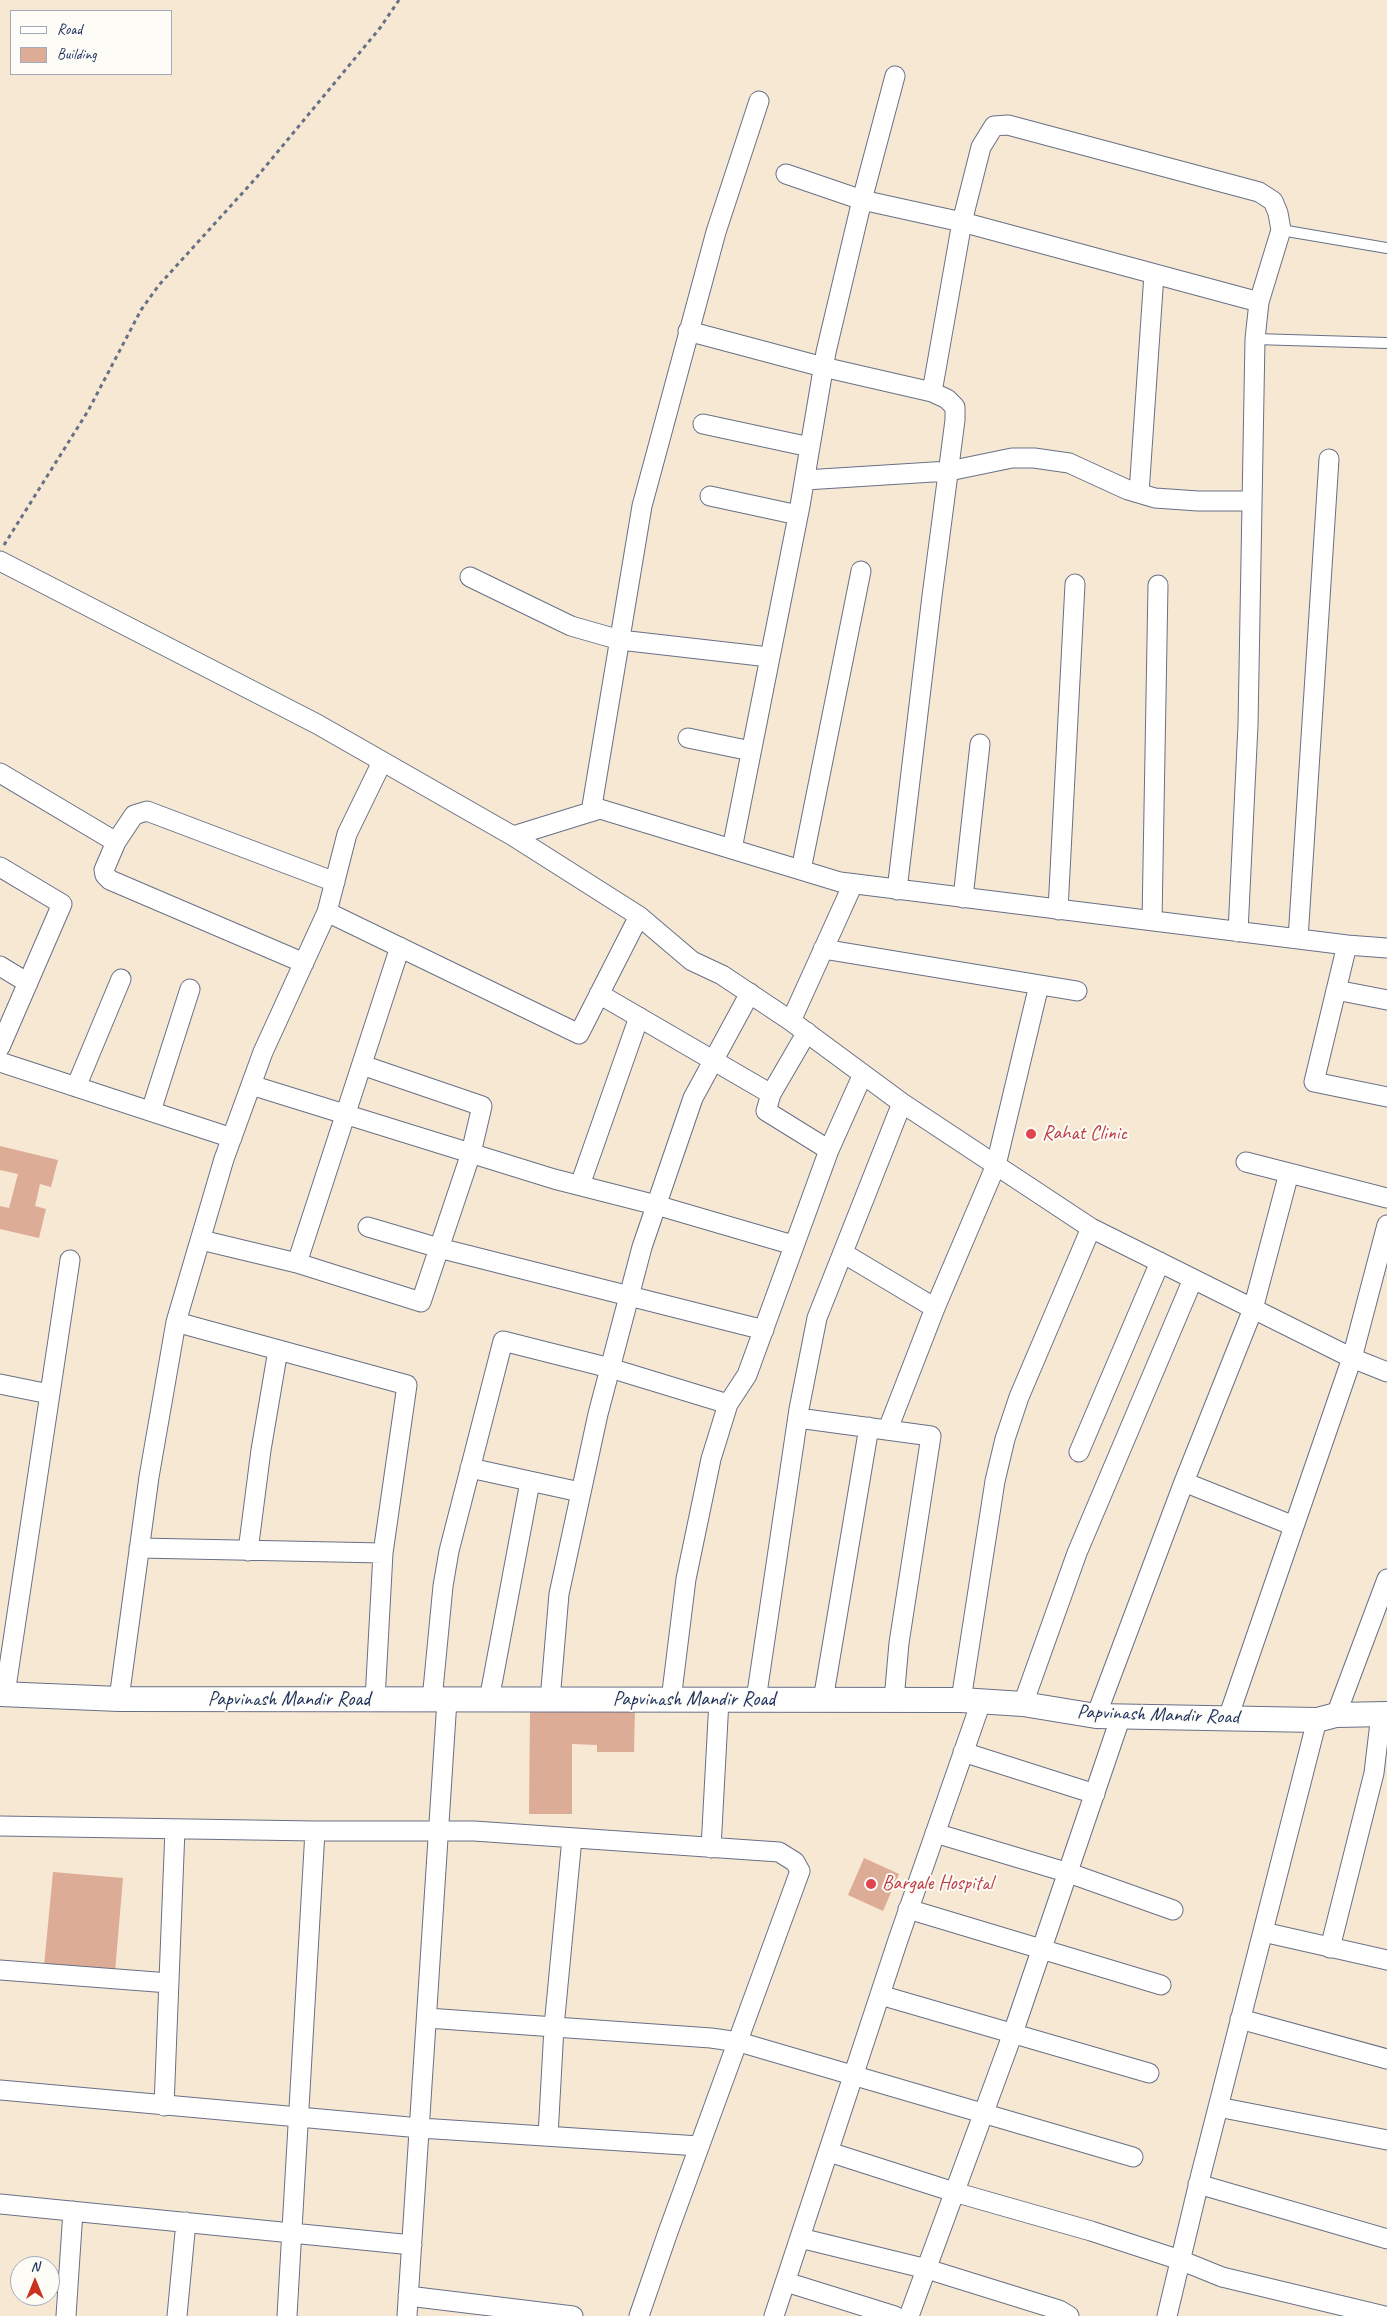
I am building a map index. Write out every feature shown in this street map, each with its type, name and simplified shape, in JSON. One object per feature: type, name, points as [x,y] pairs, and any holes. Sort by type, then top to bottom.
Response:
[{"type":"street","points":[[732,849],[805,480],[823,367],[862,200],[896,76]]},
{"type":"street","points":[[591,812],[642,506],[716,232],[759,101]]},
{"type":"street","points":[[932,392],[962,222],[981,147],[994,126],[1008,125],[1259,192],[1273,201],[1278,213],[1281,230],[1258,302],[1255,339],[1248,725],[1238,932]]},
{"type":"street","points":[[786,174],[862,200],[962,222],[1258,302]]},
{"type":"street","points":[[1139,493],[1154,274]]},
{"type":"street","points":[[688,331],[823,367],[932,392],[947,399],[955,406],[956,420],[897,890]]},
{"type":"street","points":[[703,424],[810,447]]},
{"type":"street","points":[[805,480],[949,471],[1012,458],[1034,458],[1069,463],[1155,498],[1198,502],[1252,502]]},
{"type":"street","points":[[1298,939],[1329,459]]},
{"type":"street","points":[[710,496],[798,515]]},
{"type":"street","points":[[0,561],[317,724],[513,836],[639,916],[692,961],[722,974],[807,1032],[902,1103],[1091,1228],[1352,1358],[1387,1372]]},
{"type":"street","points":[[801,870],[861,570]]},
{"type":"street","points":[[470,577],[571,626],[620,640],[769,657]]},
{"type":"street","points":[[1058,910],[1075,584]]},
{"type":"street","points":[[1152,921],[1158,585]]},
{"type":"street","points":[[688,738],[751,751]]},
{"type":"street","points":[[963,898],[980,744]]},
{"type":"street","points":[[119,1699],[149,1477],[176,1322],[232,1138],[263,1052],[327,912],[346,834],[382,762]]},
{"type":"street","points":[[0,773],[116,842]]},
{"type":"street","points":[[513,836],[600,809],[840,882],[1238,932],[1387,948]]},
{"type":"street","points":[[304,962],[110,880],[105,875],[104,870],[116,842],[134,815],[147,811],[335,882]]},
{"type":"street","points":[[0,867],[62,904],[0,1047]]},
{"type":"street","points":[[791,1021],[853,884]]},
{"type":"street","points":[[327,912],[579,1034],[639,916]]},
{"type":"street","points":[[1347,945],[1314,1082],[1387,1097]]},
{"type":"street","points":[[297,1263],[400,947]]},
{"type":"street","points":[[823,949],[1077,991]]},
{"type":"street","points":[[0,966],[28,984]]},
{"type":"street","points":[[76,1087],[120,978]]},
{"type":"street","points":[[888,1430],[935,1308],[996,1165],[1039,985]]},
{"type":"street","points":[[152,1111],[190,989]]},
{"type":"street","points":[[1336,990],[1387,1000]]},
{"type":"street","points":[[550,1700],[559,1594],[580,1492],[610,1368],[630,1296],[656,1205],[693,1098],[750,993]]},
{"type":"street","points":[[599,994],[771,1094]]},
{"type":"street","points":[[580,1185],[639,1017]]},
{"type":"street","points":[[807,1032],[771,1094],[766,1111],[829,1150]]},
{"type":"street","points":[[0,1062],[232,1138]]},
{"type":"street","points":[[201,1240],[297,1263],[421,1302],[471,1153],[482,1106],[362,1064]]},
{"type":"street","points":[[671,1700],[686,1579],[711,1459],[728,1404],[747,1375],[829,1150],[863,1074]]},
{"type":"street","points":[[251,1085],[471,1153],[793,1246]]},
{"type":"street","points":[[756,1700],[798,1418],[817,1318],[902,1103]]},
{"type":"street","points":[[1246,1162],[1387,1198]]},
{"type":"street","points":[[1096,1716],[1184,1482],[1253,1309],[1289,1173]]},
{"type":"street","points":[[1228,1718],[1352,1358],[1387,1225]]},
{"type":"street","points":[[368,1227],[439,1248],[764,1330]]},
{"type":"street","points":[[774,2316],[908,1909],[963,1752],[971,1701],[996,1481],[1005,1439],[1019,1397],[1091,1228]]},
{"type":"street","points":[[843,1253],[935,1308]]},
{"type":"street","points":[[2,1694],[70,1260]]},
{"type":"street","points":[[1079,1452],[1160,1262]]},
{"type":"street","points":[[1023,1704],[1077,1553],[1194,1279]]},
{"type":"street","points":[[176,1322],[407,1385],[383,1553],[375,1700]]},
{"type":"street","points":[[406,2316],[439,1831],[439,1700],[443,1586],[449,1551],[503,1341],[610,1368],[728,1404]]},
{"type":"street","points":[[248,1551],[261,1450],[278,1350]]},
{"type":"street","points":[[0,1384],[49,1394]]},
{"type":"street","points":[[798,1418],[931,1436],[899,1643],[894,1700]]},
{"type":"street","points":[[823,1700],[869,1427]]},
{"type":"street","points":[[470,1468],[580,1492]]},
{"type":"street","points":[[490,1700],[530,1482]]},
{"type":"street","points":[[1184,1482],[1294,1526]]},
{"type":"street","points":[[139,1548],[383,1553]]},
{"type":"street","points":[[1167,2316],[1198,2184],[1263,1932],[1327,1717],[1379,1622],[1387,1579]]},
{"type":"street","name":"Papvinash Mandir Road","points":[[2,1694],[119,1699],[971,1701],[1023,1704],[1096,1716],[1228,1718],[1327,1717],[1384,1714]]},
{"type":"street","points":[[711,1848],[719,1700]]},
{"type":"street","points":[[1330,1948],[1374,1773],[1384,1714]]},
{"type":"street","points":[[909,2316],[983,2112],[1014,2033],[1121,1716]]},
{"type":"street","points":[[963,1752],[1095,1794]]},
{"type":"street","points":[[0,1826],[315,1831],[474,1831],[779,1852],[794,1862],[800,1871],[639,2316]]},
{"type":"street","points":[[164,2106],[175,1829]]},
{"type":"street","points":[[287,2316],[315,1831]]},
{"type":"street","points":[[935,1833],[1069,1873],[1173,1910]]},
{"type":"street","points":[[548,2136],[554,2027],[572,1838]]},
{"type":"street","points":[[908,1909],[1161,1984]]},
{"type":"street","points":[[1263,1932],[1387,1960]]},
{"type":"street","points":[[0,1970],[168,1983]]},
{"type":"street","points":[[880,1995],[1149,2073]]},
{"type":"street","points":[[427,2018],[711,2038],[739,2042],[1134,2157]]},
{"type":"street","points":[[1240,2019],[1387,2059]]},
{"type":"street","points":[[0,2090],[420,2128],[699,2146]]},
{"type":"street","points":[[1218,2106],[1387,2140]]},
{"type":"street","points":[[829,2152],[954,2192],[1091,2231],[1180,2260],[1222,2277],[1385,2316]]},
{"type":"street","points":[[1198,2184],[1387,2238]]},
{"type":"street","points":[[0,2204],[412,2245]]},
{"type":"street","points":[[66,2316],[73,2211]]},
{"type":"street","points":[[177,2316],[186,2222]]},
{"type":"street","points":[[800,2238],[927,2269],[1059,2310],[1070,2316]]},
{"type":"street","points":[[786,2282],[895,2316]]},
{"type":"street","points":[[408,2296],[573,2316]]},
{"type":"lane","points":[[1281,230],[1387,248]]},
{"type":"lane","points":[[1255,339],[1387,344]]},
{"type":"path","points":[[0,552],[88,412],[141,310],[158,285],[256,178],[380,28],[399,0]]},
{"type":"building","points":[[0,1146],[58,1160],[51,1187],[40,1184],[35,1206],[46,1209],[39,1238],[0,1229],[0,1206],[9,1208],[18,1174],[0,1170]]},
{"type":"building","points":[[530,1710],[635,1711],[634,1752],[597,1752],[597,1745],[572,1744],[572,1814],[529,1814]]},
{"type":"building","points":[[864,1858],[899,1874],[883,1911],[848,1895]]},
{"type":"building","points":[[53,1872],[123,1878],[115,1972],[44,1966]]},
{"type":"place","name":"Rahat Clinic","points":[[1031,1134]]},
{"type":"place","name":"Bargale Hospital","points":[[871,1884]]}]
